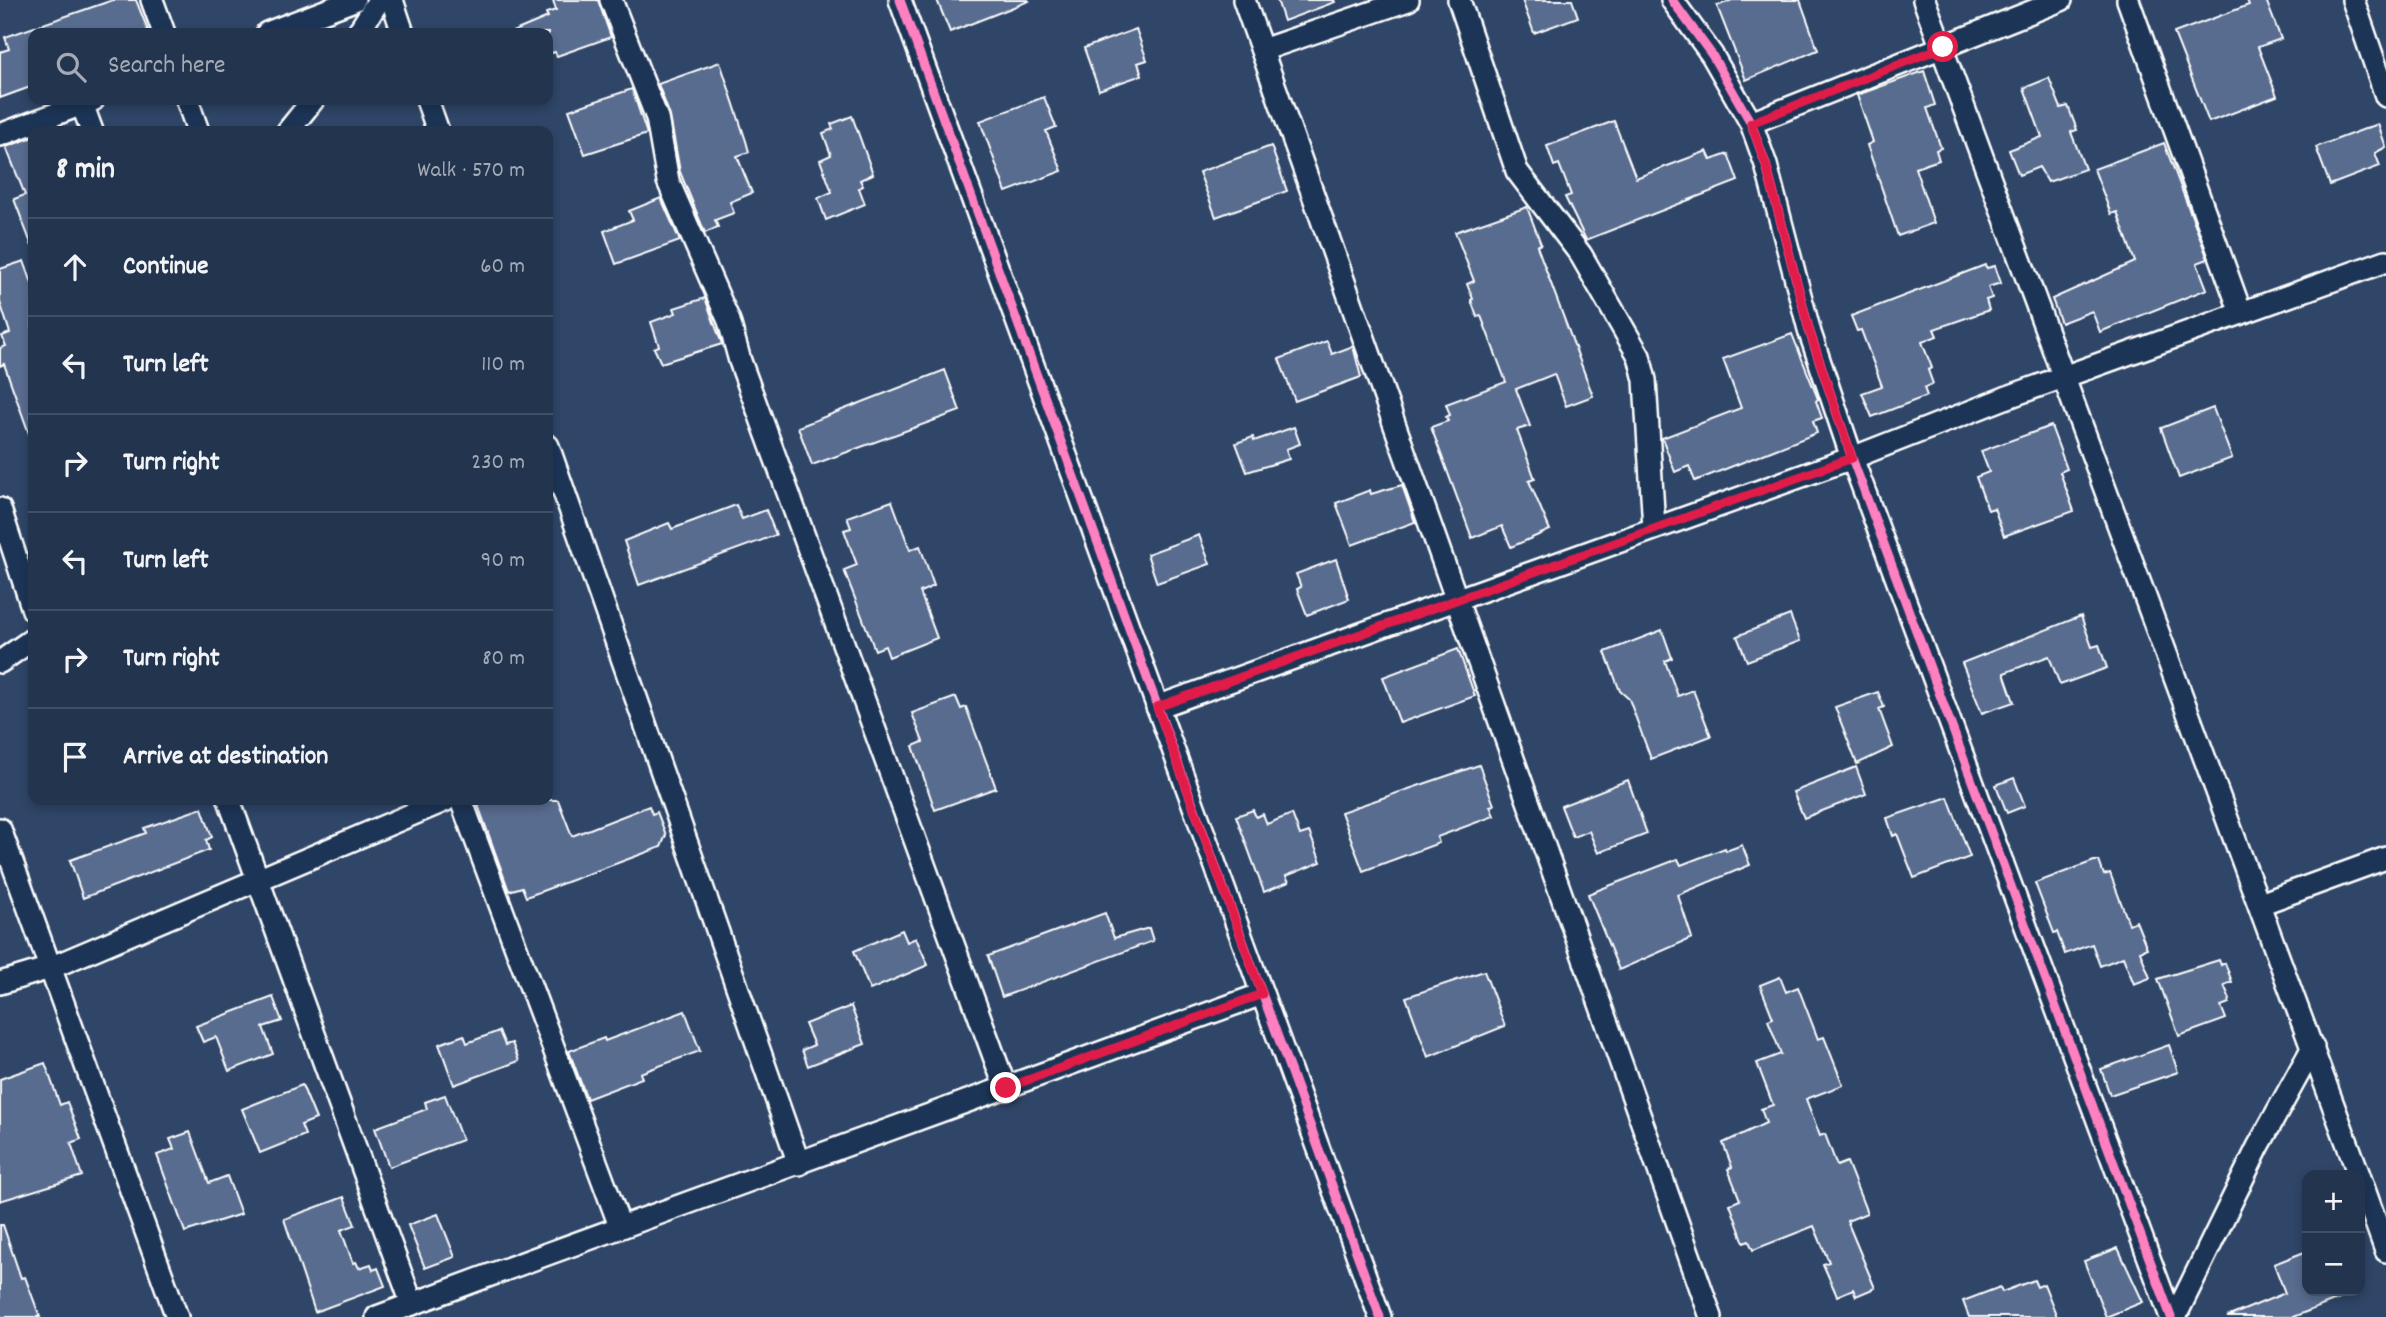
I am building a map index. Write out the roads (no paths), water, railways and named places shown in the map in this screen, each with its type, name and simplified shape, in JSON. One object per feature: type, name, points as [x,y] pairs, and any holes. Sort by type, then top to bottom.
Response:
[{"type":"street","points":[[152,0],[162,28]]},
{"type":"street","points":[[281,28],[355,0]]},
{"type":"street","points":[[361,28],[379,0]]},
{"type":"street","points":[[392,0],[401,28]]},
{"type":"street","points":[[611,0],[657,118],[668,181],[690,238],[729,321],[740,361],[1006,1088]]},
{"type":"street","points":[[900,0],[1380,1317]]},
{"type":"street","points":[[1244,0],[1711,1317]]},
{"type":"street","points":[[1262,50],[1408,0]]},
{"type":"street","points":[[1459,0],[1517,171],[1581,255],[1639,356],[1645,380],[1654,528]]},
{"type":"street","points":[[1672,0],[1712,55],[1751,123],[1766,165],[1810,333],[1852,458],[2173,1317]]},
{"type":"street","points":[[1924,0],[2357,1170]]},
{"type":"street","points":[[1751,123],[2061,0]]},
{"type":"street","points":[[2128,0],[2241,313]]},
{"type":"street","points":[[2353,0],[2386,96]]},
{"type":"street","points":[[0,135],[80,105]]},
{"type":"street","points":[[88,105],[91,126]]},
{"type":"street","points":[[189,105],[196,126]]},
{"type":"street","points":[[292,126],[309,105]]},
{"type":"street","points":[[429,105],[436,126]]},
{"type":"street","points":[[1157,707],[1852,458],[2065,377],[2386,261]]},
{"type":"street","points":[[553,460],[799,1164]]},
{"type":"street","points":[[0,509],[28,595]]},
{"type":"street","points":[[0,662],[28,642]]},
{"type":"street","points":[[231,805],[412,1304]]},
{"type":"street","points":[[0,983],[50,968],[434,805]]},
{"type":"street","points":[[463,805],[620,1226]]},
{"type":"street","points":[[0,829],[177,1317]]},
{"type":"street","points":[[2260,904],[2386,858]]},
{"type":"street","points":[[376,1317],[1262,994]]},
{"type":"street","points":[[2173,1317],[2252,1158],[2313,1047]]},
{"type":"street","points":[[2365,1193],[2386,1251]]}]
